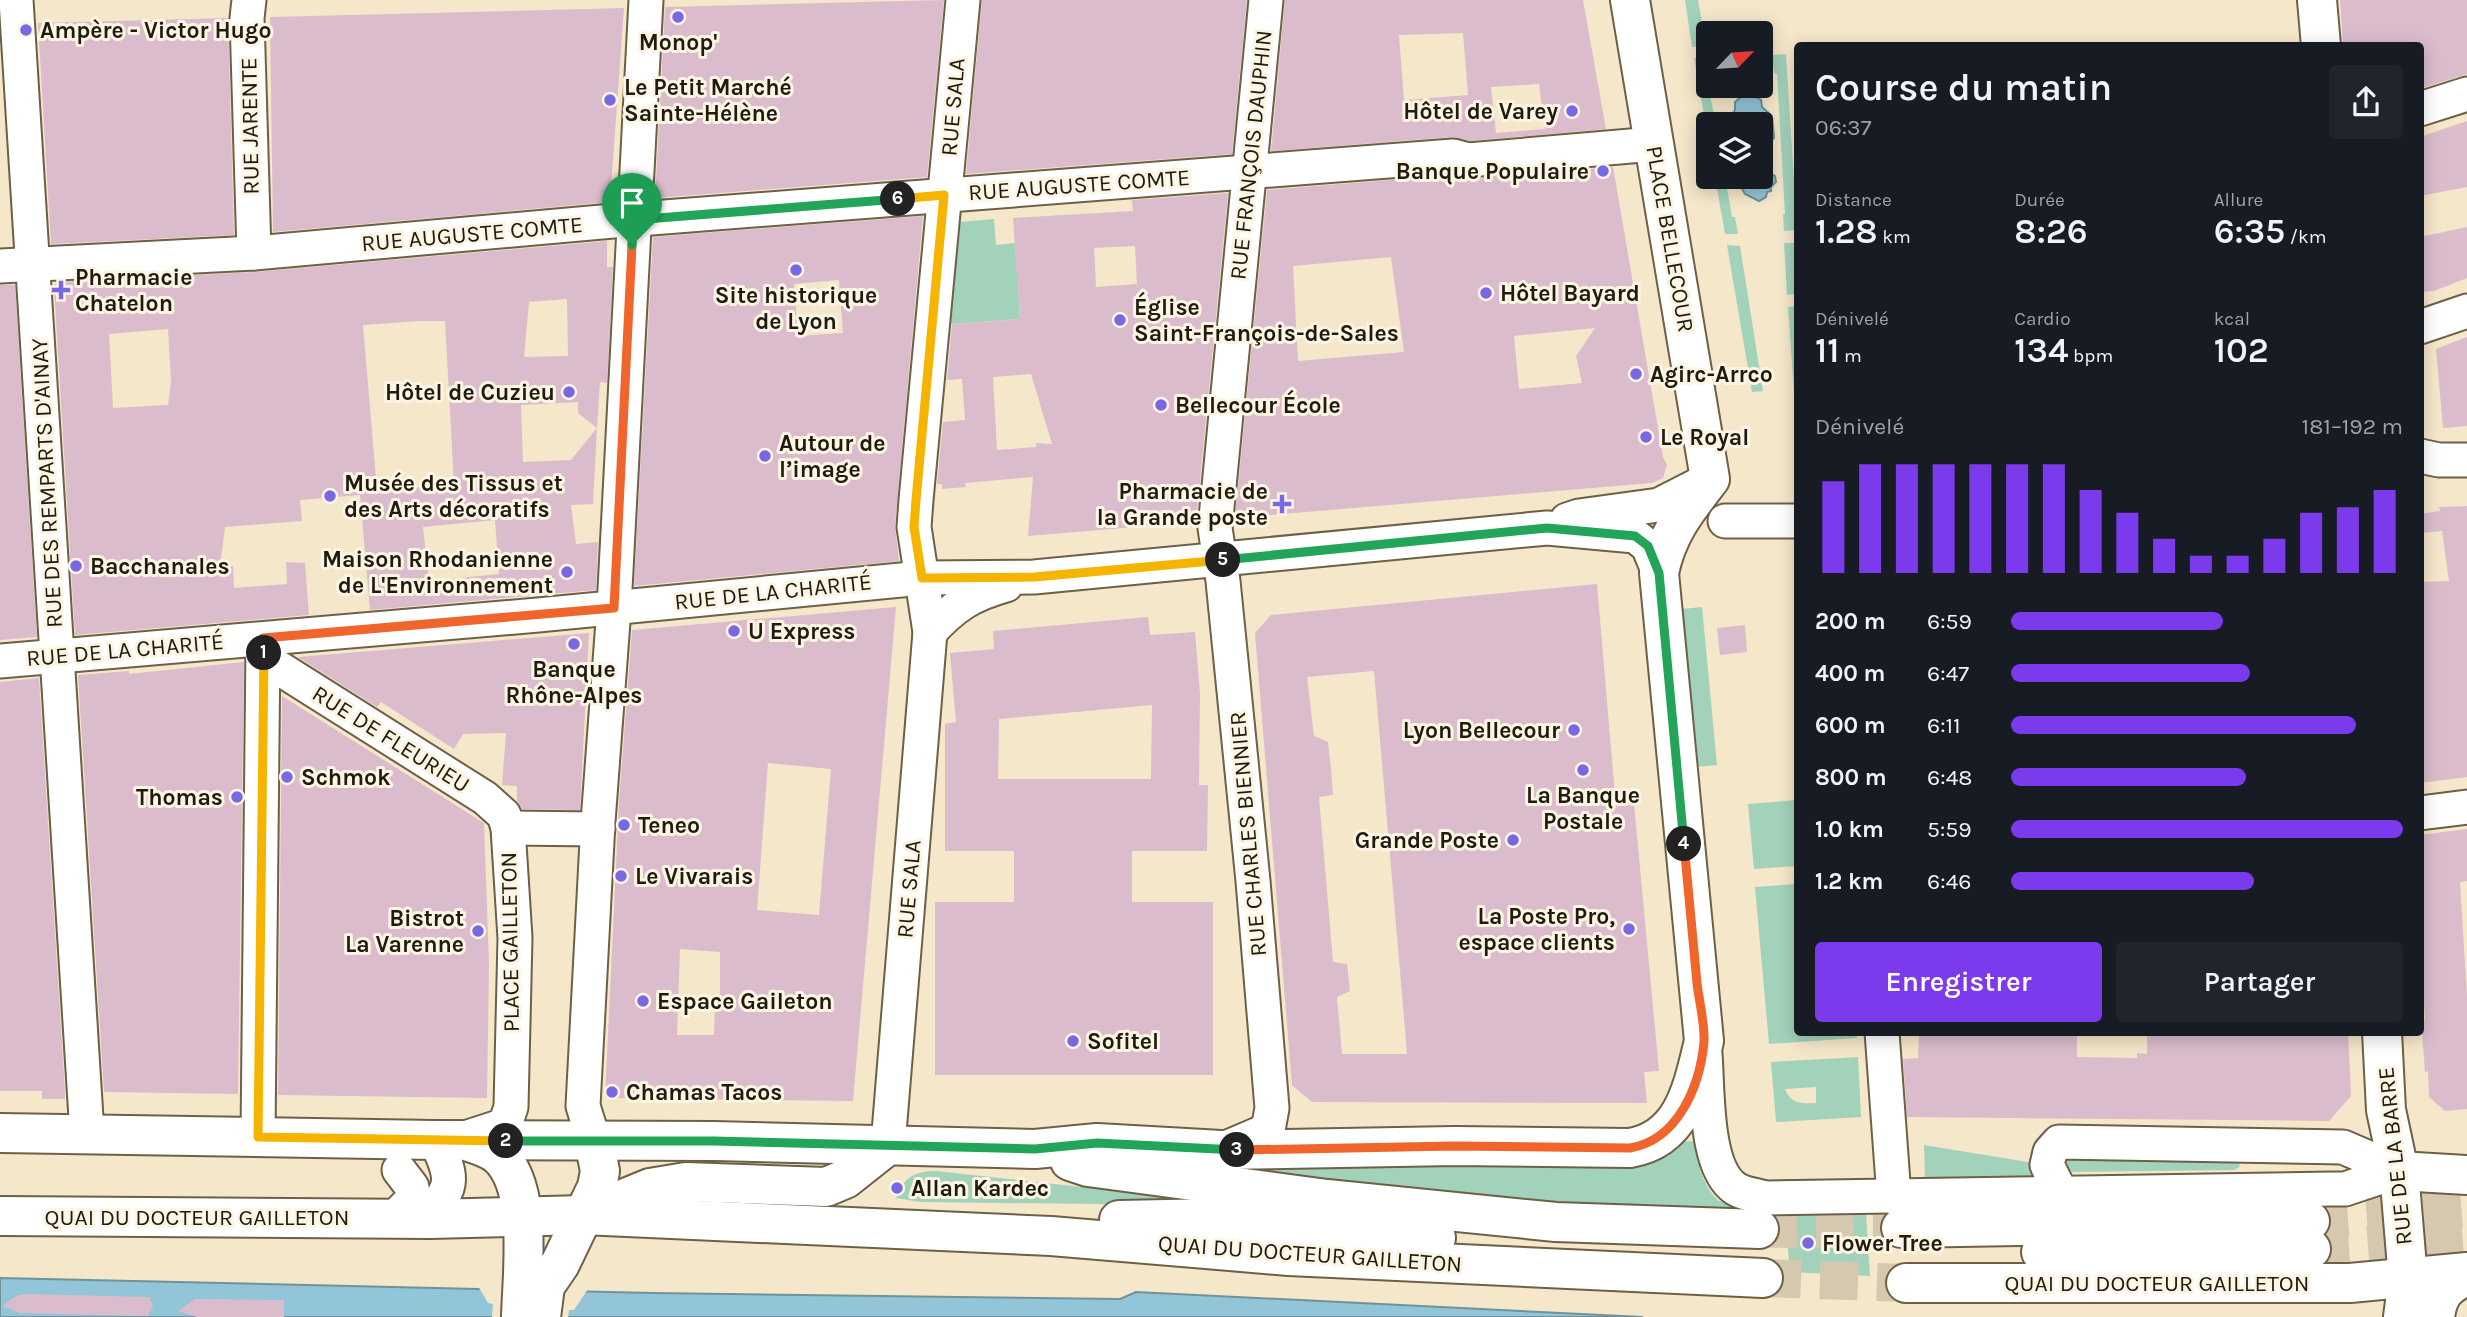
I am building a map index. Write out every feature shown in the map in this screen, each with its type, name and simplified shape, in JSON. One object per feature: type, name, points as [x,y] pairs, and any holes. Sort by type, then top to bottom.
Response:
[{"type":"main road","name":"PLACE BELLECOUR","points":[[1630,0],[1710,479]]},
{"type":"main road","points":[[2317,0],[2320,42]]},
{"type":"main road","points":[[1704,1041],[1659,573],[1664,547],[1683,514],[1710,479]]},
{"type":"main road","name":"RUE DE LA BARRE","points":[[2382,1036],[2386,1110],[2399,1171],[2408,1279]]},
{"type":"main road","name":"QUAI DU DOCTEUR GAILLETON","points":[[0,1133],[448,1140],[588,1123],[888,1145],[1035,1149],[1097,1143],[1221,1150],[1454,1146],[1630,1148],[1643,1146],[1662,1135],[1678,1118],[1691,1095],[1704,1041]]},
{"type":"main road","points":[[532,1301],[560,1264],[597,1187],[600,1171],[588,1123]]},
{"type":"main road","name":"QUAI DU DOCTEUR GAILLETON","points":[[448,1140],[483,1147],[503,1162],[515,1182],[522,1217]]},
{"type":"main road","name":"QUAI DU DOCTEUR GAILLETON","points":[[583,1215],[650,1188],[686,1181],[826,1187],[845,1179],[888,1145]]},
{"type":"main road","name":"QUAI DU DOCTEUR GAILLETON","points":[[0,1216],[407,1219],[583,1215],[1051,1236],[1289,1256],[1761,1254],[1556,1222],[1327,1199],[1088,1167],[1035,1149]]},
{"type":"main road","points":[[2399,1171],[2467,1175]]},
{"type":"main road","points":[[522,1217],[532,1301]]},
{"type":"main road","name":"QUAI DU DOCTEUR GAILLETON","points":[[1901,1240],[2310,1235]]},
{"type":"main road","name":"QUAI DU DOCTEUR GAILLETON","points":[[1901,1240],[2350,1283],[2467,1274]]},
{"type":"main road","points":[[2435,1317],[2440,1295],[2445,1287],[2467,1274]]},
{"type":"main road","points":[[2403,1317],[2408,1279]]},
{"type":"main road","points":[[2408,1279],[2422,1317]]},
{"type":"main road","points":[[2350,1283],[2375,1296],[2388,1317]]},
{"type":"street","name":"RUE DES REMPARTS D'AINAY","points":[[16,0],[87,1134]]},
{"type":"street","points":[[0,1],[22,0]]},
{"type":"street","name":"RUE JARENTE","points":[[249,0],[247,19],[254,253]]},
{"type":"street","points":[[588,1123],[598,829],[614,608],[646,0]]},
{"type":"street","name":"RUE SALA","points":[[888,1145],[930,632],[914,527],[963,0]]},
{"type":"street","name":"RUE FRANÇOIS DAUPHIN","points":[[1219,560],[1215,528],[1266,0]]},
{"type":"street","points":[[2424,108],[2467,94]]},
{"type":"street","name":"RUE AUGUSTE COMTE","points":[[0,266],[254,253],[944,195],[1453,156],[1468,160],[1654,144]]},
{"type":"street","points":[[2424,326],[2467,311]]},
{"type":"street","name":"RUE DE LA CHARITÉ","points":[[1547,528],[1579,516],[1658,505],[1710,479]]},
{"type":"street","points":[[1725,521],[1794,522]]},
{"type":"street","name":"RUE DE LA CHARITÉ","points":[[0,661],[57,655],[263,648],[614,608],[922,578],[1034,577],[1547,528],[1635,536],[1648,546],[1659,573]]},
{"type":"street","name":"RUE CHARLES BIENNIER","points":[[1219,560],[1253,881],[1272,1108]]},
{"type":"street","points":[[930,632],[950,610],[965,600],[1034,577]]},
{"type":"street","points":[[258,1137],[263,648]]},
{"type":"street","name":"RUE DE FLEURIEU","points":[[263,648],[497,806],[504,815],[508,828]]},
{"type":"street","points":[[2424,812],[2467,807]]},
{"type":"street","name":"PLACE GAILLETON","points":[[448,1140],[505,1125],[510,1107],[515,937],[508,828],[598,829]]},
{"type":"street","points":[[1882,1036],[1901,1240]]},
{"type":"street","name":"QUAI DU DOCTEUR GAILLETON","points":[[1704,1041],[1715,1156],[1721,1172],[1735,1188],[1901,1240],[2061,1193],[2345,1189],[2399,1171]]},
{"type":"street","points":[[1272,1108],[1282,1131],[1343,1132],[1369,1149]]},
{"type":"street","points":[[1221,1150],[1268,1130],[1272,1108]]},
{"type":"street","points":[[407,1219],[442,1201],[449,1182],[444,1160],[448,1140]]},
{"type":"street","points":[[2061,1193],[2047,1165],[2050,1152],[2059,1142],[2343,1147],[2399,1171]]},
{"type":"street","points":[[2249,1192],[2250,1146]]},
{"type":"street","points":[[399,1170],[412,1187],[413,1199],[407,1219]]},
{"type":"green space","points":[[1685,0],[1698,0],[1702,21],[1696,21],[1696,47],[1692,47]]},
{"type":"green space","points":[[1786,54],[1794,182],[1794,230],[1784,231],[1777,74],[1774,73],[1773,55]]},
{"type":"green space","points":[[1701,98],[1711,98],[1713,112],[1704,112]]},
{"type":"green space","points":[[1717,189],[1727,189],[1738,234],[1725,234]]},
{"type":"green space","points":[[994,219],[996,245],[1015,243],[1020,319],[950,324],[959,222]]},
{"type":"green space","points":[[1784,243],[1794,243],[1794,294],[1787,295]]},
{"type":"green space","points":[[1727,245],[1740,246],[1763,391],[1752,392]]},
{"type":"green space","points":[[1794,306],[1794,392],[1788,307]]},
{"type":"green space","points":[[1702,607],[1717,765],[1695,767],[1682,609]]},
{"type":"green space","points":[[1794,800],[1794,866],[1754,869],[1748,804]]},
{"type":"green space","points":[[1794,884],[1794,1036],[1857,1038],[1769,1044],[1755,887]]},
{"type":"green space","points":[[1858,1057],[1861,1117],[1776,1122],[1771,1062]],"holes":[[[1816,1087],[1816,1103],[1794,1100],[1785,1089]]]},
{"type":"green space","points":[[1695,1141],[1699,1166],[1713,1195],[1719,1201],[1736,1204],[1736,1211],[1514,1205],[1182,1163]]},
{"type":"green space","points":[[1924,1145],[2034,1163],[2042,1180],[1925,1182]]},
{"type":"green space","points":[[2057,1154],[2241,1160],[2235,1170],[2065,1172]]},
{"type":"green space","points":[[936,1171],[1181,1198],[1180,1205],[920,1202],[896,1198],[902,1185],[910,1177],[922,1172]]},
{"type":"green space","points":[[1866,1213],[1870,1276],[1790,1272],[1785,1215]]},
{"type":"water","points":[[1740,98],[1758,98],[1768,112],[1734,112],[1735,102]]},
{"type":"water","points":[[1742,189],[1771,189],[1766,197],[1759,201],[1745,194]]},
{"type":"water","points":[[0,1278],[654,1293],[1120,1299],[1136,1292],[1643,1317],[0,1317]]},
{"type":"pier","points":[[478,1286],[588,1289],[574,1310],[569,1310],[568,1317],[492,1317],[493,1304],[488,1303]]},
{"type":"building","points":[[944,0],[927,177],[655,198],[665,7]]},
{"type":"building","points":[[982,0],[1247,0],[1232,154],[966,174]]},
{"type":"building","points":[[1285,0],[1583,0],[1606,129],[1470,141],[1452,137],[1271,151]],"holes":[[[1463,33],[1468,95],[1404,100],[1399,35]],[[1539,84],[1545,129],[1496,133],[1491,87]]]},
{"type":"building","points":[[2340,0],[2467,0],[2467,74],[2424,88],[2424,42],[2343,42]]},
{"type":"building","points":[[624,8],[610,202],[273,232],[270,17]]},
{"type":"building","points":[[228,18],[234,235],[51,244],[38,23]]},
{"type":"building","points":[[2467,121],[2467,187],[2424,195],[2424,136]]},
{"type":"building","points":[[1613,167],[1663,457],[1667,465],[1663,478],[1652,483],[1235,518],[1267,190],[1451,175],[1470,179]],"holes":[[[1391,257],[1404,352],[1298,361],[1293,266]],[[1595,328],[1576,356],[1582,383],[1519,389],[1514,336]]]},
{"type":"building","points":[[1228,193],[1196,522],[1028,536],[1033,477],[965,483],[966,487],[942,489],[942,484],[937,484],[943,422],[965,420],[962,379],[947,380],[952,324],[1020,319],[1013,218],[1133,211],[1132,200]],"holes":[[[1135,246],[1137,284],[1096,287],[1094,248]],[[1031,374],[1052,444],[1036,443],[1036,447],[997,450],[993,377]]]},
{"type":"building","points":[[923,216],[895,526],[899,561],[634,586],[653,237]],"holes":[[[839,280],[843,333],[798,336],[794,284]]]},
{"type":"building","points":[[2467,227],[2467,278],[2434,291],[2424,292],[2424,236]]},
{"type":"building","points":[[607,241],[607,267],[613,267],[607,383],[600,382],[593,504],[571,505],[576,544],[598,542],[596,590],[370,610],[360,495],[300,500],[302,521],[225,527],[220,567],[233,566],[234,588],[287,584],[286,562],[305,563],[309,615],[75,635],[54,286],[57,282],[255,272]],"holes":[[[567,299],[568,356],[524,357],[529,302]],[[445,321],[454,484],[377,491],[363,325]],[[168,329],[171,381],[168,405],[113,408],[109,334]],[[578,402],[578,413],[597,428],[571,460],[523,462],[521,405]],[[495,520],[499,574],[429,581],[423,527]]]},
{"type":"building","points":[[0,285],[15,285],[37,637],[0,640]]},
{"type":"building","points":[[2467,337],[2467,426],[2443,428],[2436,349]]},
{"type":"building","points":[[2467,506],[2467,777],[2424,782],[2424,582],[2449,581],[2442,531],[2424,533],[2424,513],[2440,511],[2439,507]]},
{"type":"building","name":"Grande Poste","points":[[1597,584],[1615,795],[1633,793],[1659,1071],[1644,1072],[1647,1103],[1312,1102],[1292,1085],[1255,633],[1271,615]],"holes":[[[1374,671],[1407,1054],[1342,1054],[1337,997],[1350,991],[1347,964],[1333,962],[1319,797],[1333,795],[1331,769],[1328,742],[1314,736],[1307,677]]]},
{"type":"building","points":[[896,607],[853,1101],[605,1098],[619,802],[632,630]],"holes":[[[768,763],[831,769],[819,915],[757,910]],[[680,949],[720,952],[720,997],[716,997],[715,1002],[714,1035],[677,1035]]]},
{"type":"building","points":[[1148,617],[1150,635],[1195,632],[1200,694],[1199,785],[1208,785],[1207,851],[1132,851],[1132,902],[1213,902],[1213,1075],[935,1075],[935,902],[1014,902],[1014,851],[945,851],[945,724],[956,722],[950,653],[994,649],[993,631]],"holes":[[[1152,705],[1151,779],[998,779],[999,719]]]},
{"type":"building","points":[[1745,625],[1747,652],[1720,655],[1717,628]]},
{"type":"building","points":[[589,633],[580,810],[522,809],[517,801],[517,786],[502,785],[506,733],[463,734],[454,749],[381,702],[377,707],[298,657]]},
{"type":"building","points":[[244,662],[238,1094],[104,1092],[78,675],[129,671],[129,674]]},
{"type":"building","points":[[39,678],[65,1099],[42,1099],[42,1091],[0,1091],[0,682]]},
{"type":"building","points":[[282,696],[484,823],[489,963],[487,1098],[278,1095]]},
{"type":"building","points":[[2467,829],[2467,881],[2460,882],[2467,996],[2467,1109],[2445,1111],[2429,1097],[2428,1071],[2425,1072],[2422,1036],[2425,1020],[2424,834]]},
{"type":"building","points":[[1919,1036],[2077,1036],[2077,1057],[2137,1058],[2137,1053],[2147,1054],[2147,1036],[2348,1036],[2351,1096],[2329,1121],[1907,1117],[1903,1059],[1918,1058]]},
{"type":"building","points":[[18,1295],[149,1297],[153,1306],[148,1316],[143,1316],[20,1313],[2,1306]]},
{"type":"building","points":[[195,1299],[284,1300],[284,1317],[197,1317],[178,1311]]},
{"type":"tunnel","points":[[2310,1221],[2467,1208]]},
{"type":"tunnel","points":[[1759,1229],[1901,1228]]},
{"type":"tunnel","points":[[2311,1249],[2467,1237]]},
{"type":"tunnel","points":[[1763,1278],[1906,1283]]},
{"type":"place","name":"Monop'","points":[[678,17]]},
{"type":"place","name":"Ampère - Victor Hugo","points":[[26,30]]},
{"type":"place","name":"Le Petit Marché Sainte-Hélène","points":[[610,100]]},
{"type":"place","name":"Hôtel de Varey","points":[[1572,111]]},
{"type":"place","name":"Banque Populaire","points":[[1603,171]]},
{"type":"place","name":"Site historique de Lyon","points":[[796,270]]},
{"type":"place","name":"Pharmacie Chatelon","points":[[61,290]]},
{"type":"place","name":"Hôtel Bayard","points":[[1486,293]]},
{"type":"place","name":"Église Saint-François-de-Sales","points":[[1120,320]]},
{"type":"place","name":"Agirc-Arrco","points":[[1636,374]]},
{"type":"place","name":"Hôtel de Cuzieu","points":[[569,392]]},
{"type":"place","name":"Bellecour École","points":[[1161,405]]},
{"type":"place","name":"Le Royal","points":[[1646,437]]},
{"type":"place","name":"Autour de l’image","points":[[765,456]]},
{"type":"place","name":"Musée des Tissus et des Arts décoratifs","points":[[330,496]]},
{"type":"place","name":"Pharmacie de la Grande poste","points":[[1282,504]]},
{"type":"place","name":"Bacchanales","points":[[76,566]]},
{"type":"place","name":"Maison Rhodanienne de L'Environnement","points":[[567,572]]},
{"type":"place","name":"U Express","points":[[734,631]]},
{"type":"place","name":"Banque Rhône-Alpes","points":[[574,644]]},
{"type":"place","name":"Lyon Bellecour","points":[[1574,730]]},
{"type":"place","name":"La Banque Postale","points":[[1583,770]]},
{"type":"place","name":"Schmok","points":[[287,777]]},
{"type":"place","name":"Thomas","points":[[237,797]]},
{"type":"place","name":"Teneo","points":[[624,825]]},
{"type":"place","name":"Grande Poste","points":[[1513,840]]},
{"type":"place","name":"Le Vivarais","points":[[621,876]]},
{"type":"place","name":"La Poste Pro, espace clients","points":[[1629,929]]},
{"type":"place","name":"Bistrot La Varenne","points":[[478,931]]},
{"type":"place","name":"Espace Gaileton","points":[[643,1001]]},
{"type":"place","name":"Sofitel","points":[[1073,1041]]},
{"type":"place","name":"Chamas Tacos","points":[[612,1092]]},
{"type":"place","name":"Allan Kardec","points":[[897,1188]]},
{"type":"place","name":"Flower Tree","points":[[1808,1243]]},
{"type":"route","points":[[944,195],[914,527],[922,578],[1034,577],[1547,528],[1635,536],[1648,546],[1659,573],[1704,1041],[1691,1095],[1678,1118],[1655,1140],[1630,1148],[1454,1146],[1221,1150],[1097,1143],[1035,1149],[714,1141],[258,1137],[263,638],[614,608],[632,245],[633,220],[944,195]]}]
